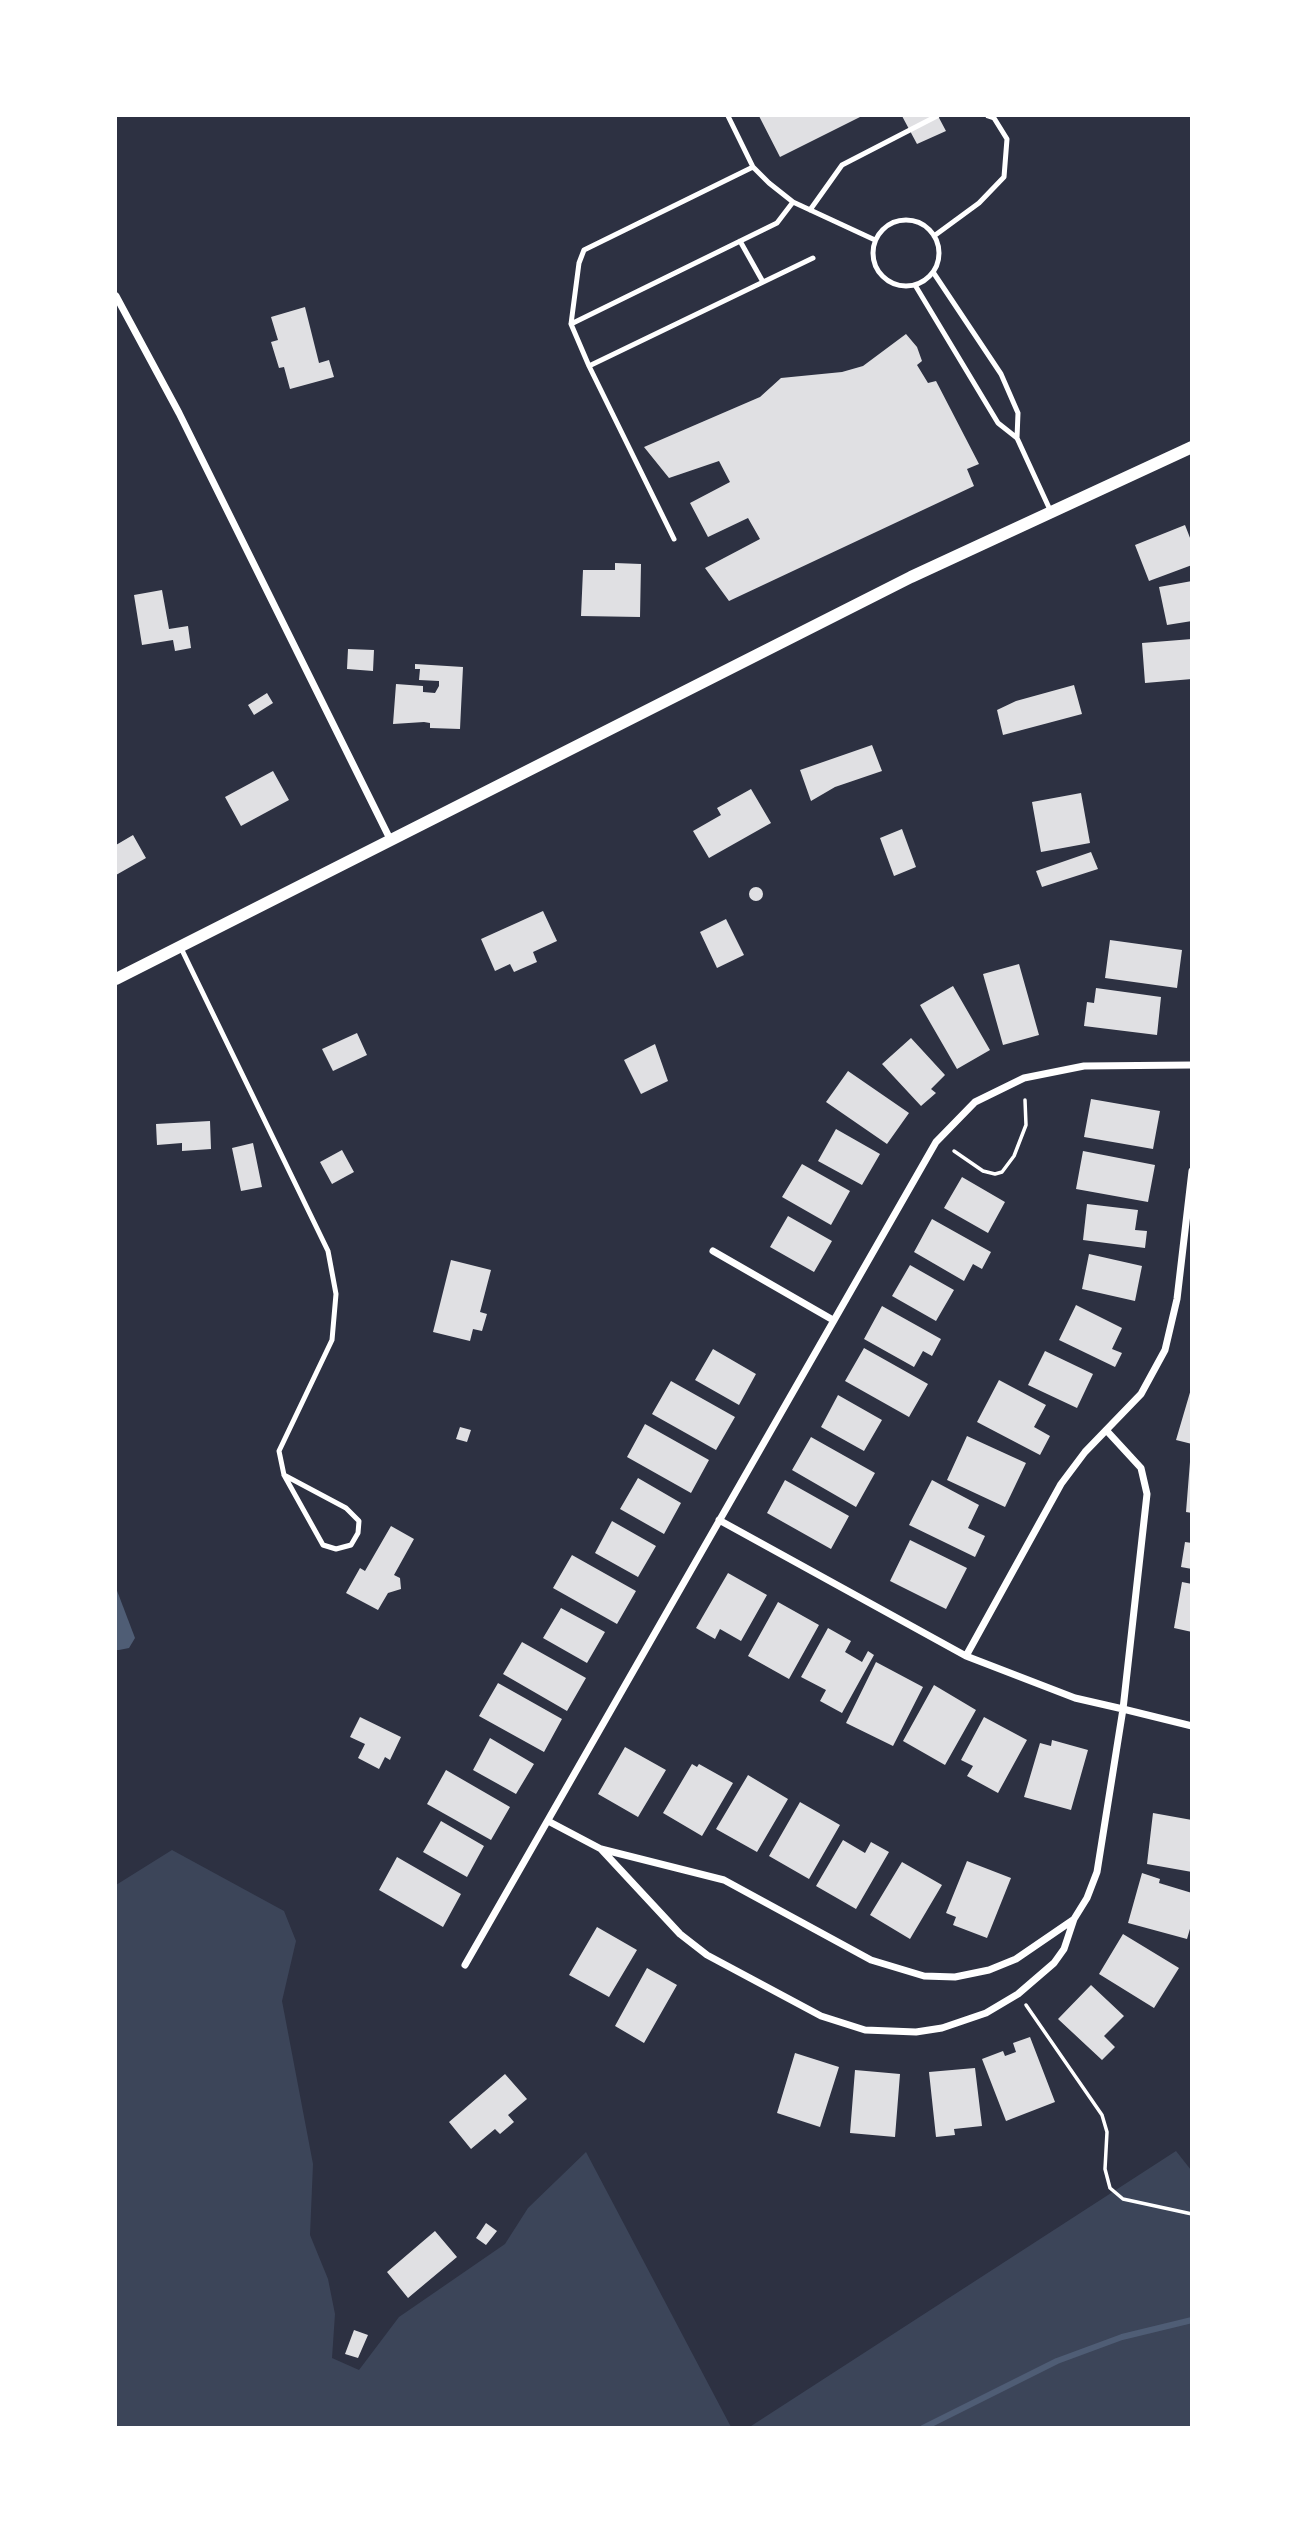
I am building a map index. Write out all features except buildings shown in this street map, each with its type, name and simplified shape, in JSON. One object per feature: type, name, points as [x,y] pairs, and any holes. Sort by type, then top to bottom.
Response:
[{"type":"street","points":[[116,296],[178,413],[390,839]]},
{"type":"street","points":[[116,979],[911,577],[1192,447]]},
{"type":"street","points":[[465,1965],[936,1142],[975,1102],[1024,1078],[1084,1066],[1192,1065]]},
{"type":"street","points":[[966,1656],[1060,1484],[1085,1452],[1141,1394],[1165,1350],[1177,1299],[1192,1171]]},
{"type":"street","points":[[713,1251],[833,1320]]},
{"type":"street","points":[[601,1849],[680,1934],[707,1955],[799,2006],[831,2020],[865,2030],[916,2032],[942,2028],[986,2013],[1018,1994],[1052,1964],[1064,1949],[1074,1919],[1087,1898],[1097,1872],[1123,1709],[1147,1494],[1141,1468],[1107,1431]]},
{"type":"street","points":[[719,1520],[966,1656],[1075,1698],[1192,1726]]},
{"type":"street","points":[[548,1821],[601,1849],[724,1880],[870,1959],[924,1976],[955,1977],[989,1970],[1025,1954],[1074,1919]]},
{"type":"lane","points":[[728,116],[753,167],[793,202],[875,240]]},
{"type":"lane","points":[[810,210],[842,165],[937,116]]},
{"type":"lane","points":[[934,236],[979,203],[1004,177],[1007,139],[994,118],[988,116]]},
{"type":"lane","points":[[674,539],[571,324],[584,250],[753,167]]},
{"type":"lane","points":[[571,324],[777,223],[793,202]]},
{"type":"lane","points":[[900,220],[924,225],[934,236],[940,250],[933,272],[915,285],[896,285],[883,277],[873,260],[875,240],[889,225],[900,220]]},
{"type":"lane","points":[[740,241],[762,282]]},
{"type":"lane","points":[[589,366],[813,258]]},
{"type":"lane","points":[[933,272],[1001,374],[1018,413],[1017,438],[1051,512]]},
{"type":"lane","points":[[915,285],[998,423],[1017,438]]},
{"type":"lane","points":[[180,946],[328,1251],[336,1294],[332,1340],[279,1451],[284,1475],[323,1545],[336,1549],[351,1545],[358,1533],[359,1521],[346,1508],[284,1475]]},
{"type":"path","points":[[954,1151],[983,1171],[995,1174],[1002,1172],[1014,1156],[1026,1125],[1025,1100]]},
{"type":"path","points":[[1018,1994],[1102,2115],[1107,2132],[1105,2169],[1110,2188],[1124,2199],[1192,2214]]},
{"type":"shaded area","points":[[116,1588],[135,1638],[129,1648],[119,1650],[116,1650]]},
{"type":"shaded area","points":[[172,1850],[284,1911],[296,1941],[282,2001],[313,2164],[310,2235],[328,2279],[335,2314],[332,2358],[359,2370],[399,2317],[505,2244],[528,2208],[586,2152],[731,2427],[116,2427],[116,1885]]},
{"type":"shaded area","points":[[1176,2151],[1191,2170],[1191,2427],[748,2428]]},
{"type":"waterway","points":[[923,2428],[1057,2361],[1122,2337],[1192,2320]]}]
